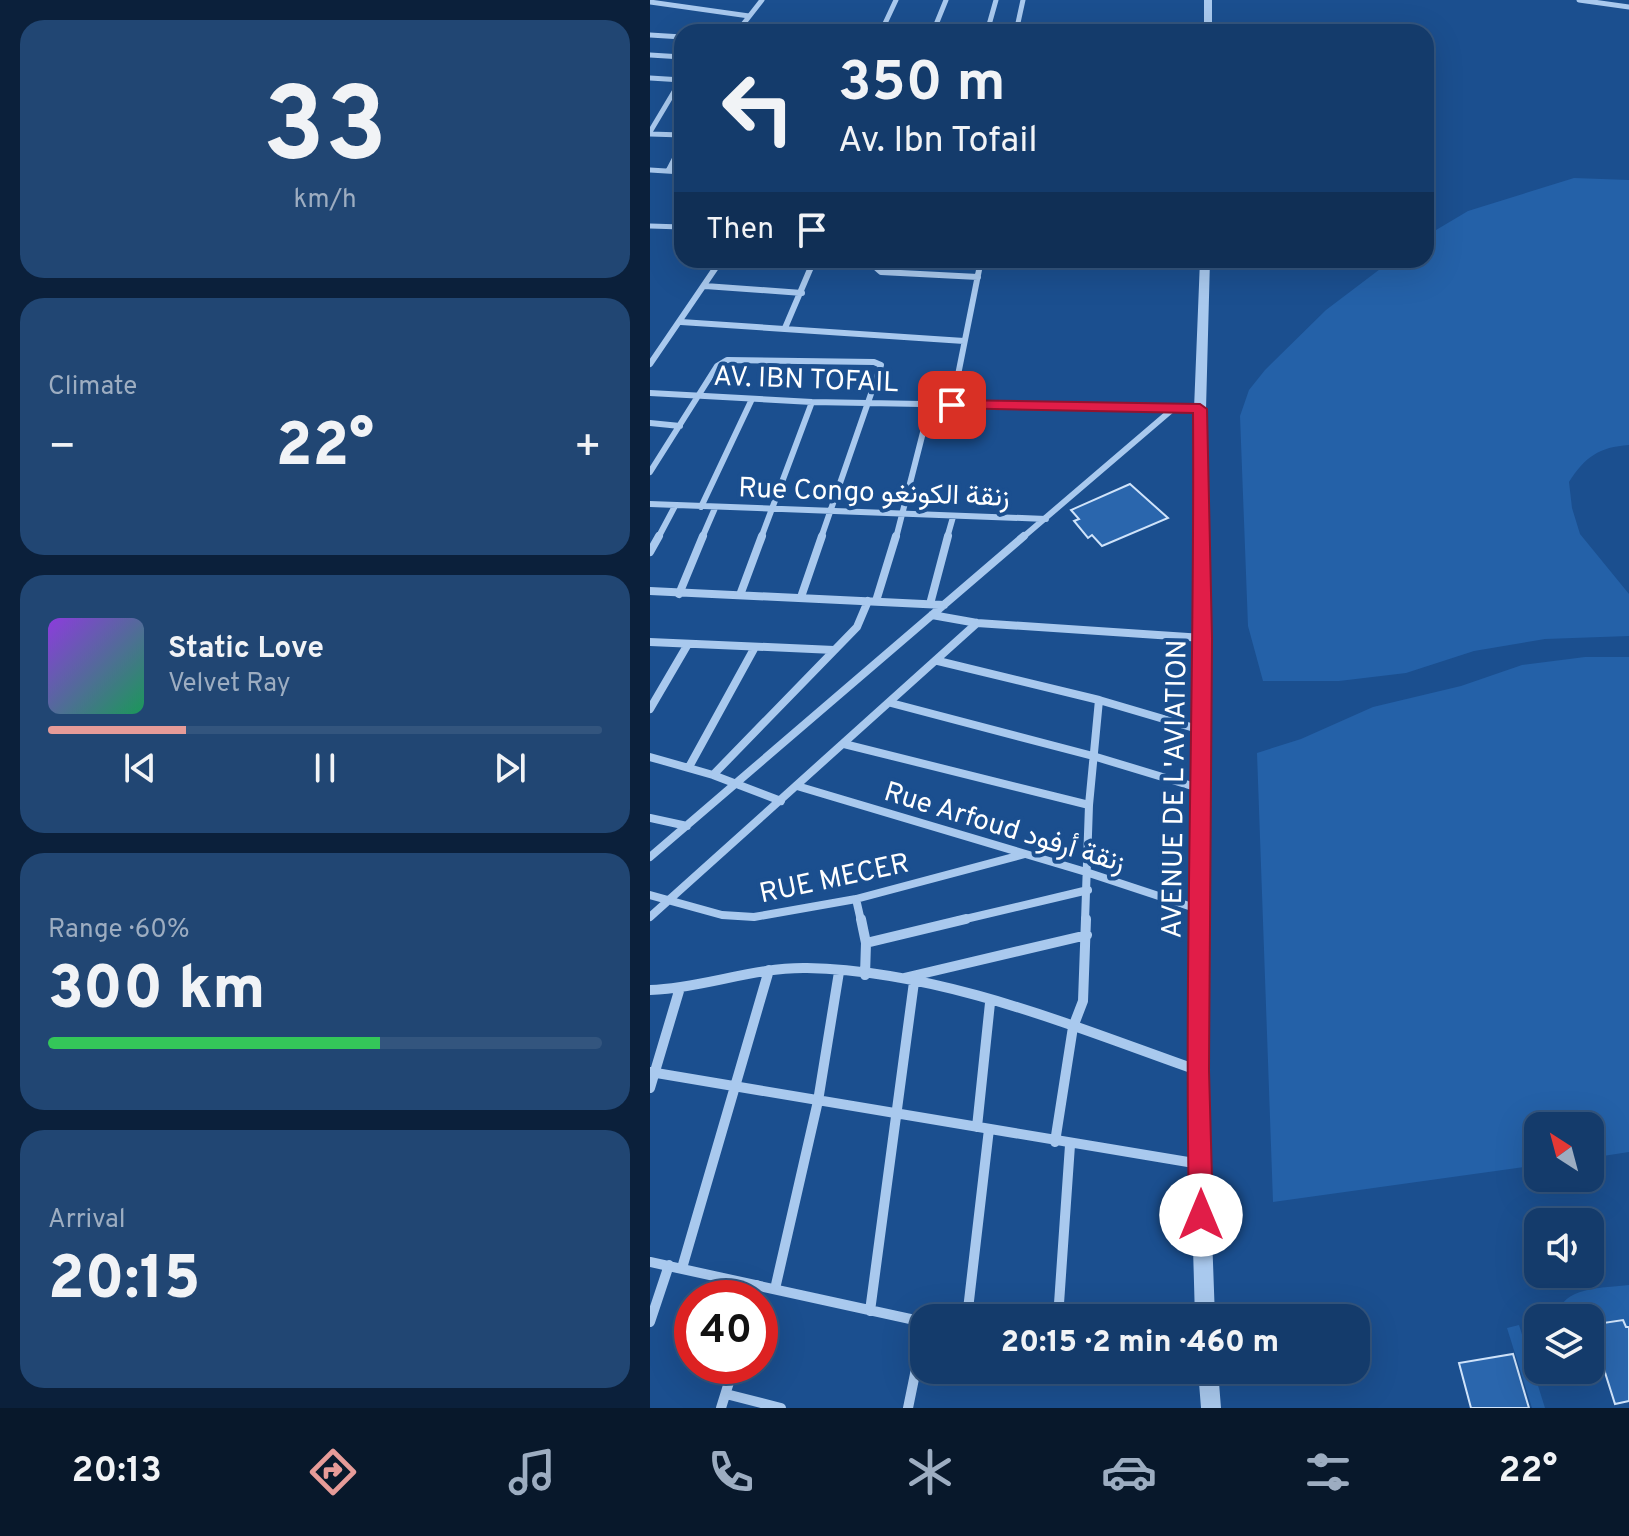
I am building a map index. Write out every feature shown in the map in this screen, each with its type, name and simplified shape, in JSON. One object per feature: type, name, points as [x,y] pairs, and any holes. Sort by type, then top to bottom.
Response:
[{"type":"street","points":[[743,24],[762,0]]},
{"type":"street","points":[[885,24],[896,0]]},
{"type":"street","points":[[936,24],[946,0]]},
{"type":"street","points":[[989,24],[996,0]]},
{"type":"street","points":[[1018,24],[1023,0]]},
{"type":"street","points":[[1208,0],[1208,24]]},
{"type":"street","points":[[1579,0],[1616,2],[1629,7]]},
{"type":"street","points":[[650,2],[749,16]]},
{"type":"street","points":[[650,35],[674,36]]},
{"type":"street","points":[[650,55],[674,56]]},
{"type":"street","points":[[650,78],[674,80]]},
{"type":"street","points":[[674,92],[650,133],[674,134]]},
{"type":"street","points":[[668,171],[674,159]]},
{"type":"street","points":[[650,170],[674,171]]},
{"type":"street","points":[[650,226],[674,227]]},
{"type":"street","points":[[650,364],[716,268]]},
{"type":"street","points":[[785,328],[811,268]]},
{"type":"street","points":[[876,268],[881,272],[978,277]]},
{"type":"street","points":[[952,405],[980,268]]},
{"type":"street","name":"AVENUE DE L'AVIATION","points":[[1205,268],[1200,409],[1203,638],[1197,1070],[1205,1304]]},
{"type":"street","points":[[705,286],[802,293]]},
{"type":"street","points":[[681,322],[964,341]]},
{"type":"street","points":[[650,472],[717,366],[735,358],[878,363],[882,369],[867,403],[801,597]]},
{"type":"street","name":"AV. IBN TOFAIL","points":[[650,393],[812,402],[1200,409]]},
{"type":"street","points":[[701,507],[752,399]]},
{"type":"street","points":[[740,595],[812,402]]},
{"type":"street","points":[[713,775],[857,627],[872,601],[903,515],[930,405]]},
{"type":"street","points":[[650,857],[1174,408]]},
{"type":"street","points":[[650,423],[680,426]]},
{"type":"street","name":"Rue Congo زنقة الكونغو","points":[[650,504],[1047,519]]},
{"type":"street","points":[[650,552],[675,506]]},
{"type":"street","points":[[679,594],[715,508]]},
{"type":"street","points":[[930,604],[953,517]]},
{"type":"street","points":[[650,591],[944,605]]},
{"type":"street","points":[[932,615],[977,623],[1203,638]]},
{"type":"street","points":[[650,917],[977,623]]},
{"type":"street","points":[[650,642],[834,650]]},
{"type":"street","points":[[650,709],[688,644]]},
{"type":"street","points":[[689,767],[755,647]]},
{"type":"street","points":[[938,661],[1099,700],[1201,730]]},
{"type":"street","points":[[1055,1142],[1073,1027],[1083,1001],[1089,805],[1099,700]]},
{"type":"street","points":[[891,703],[1093,756],[1202,789]]},
{"type":"street","points":[[844,744],[1089,805]]},
{"type":"street","points":[[650,757],[713,775],[781,801]]},
{"type":"street","name":"Rue Arfoud زنقة أرفود","points":[[797,786],[1086,872],[1199,910]]},
{"type":"street","points":[[650,818],[687,826]]},
{"type":"street","name":"RUE MECER","points":[[650,895],[737,917],[754,917],[856,899],[1026,854]]},
{"type":"street","points":[[866,943],[1088,890]]},
{"type":"street","points":[[856,899],[866,943],[865,975]]},
{"type":"street","points":[[900,979],[1087,935]]},
{"type":"street","points":[[650,990],[679,991],[769,970],[811,968],[900,979],[1073,1027],[1197,1070]]},
{"type":"street","points":[[650,1322],[676,1266],[769,970]]},
{"type":"street","points":[[777,1280],[818,1101],[839,972]]},
{"type":"street","points":[[870,1311],[914,982]]},
{"type":"street","points":[[650,1088],[652,1072],[679,991]]},
{"type":"street","points":[[968,1304],[990,1003]]},
{"type":"street","points":[[652,1072],[1070,1145],[1201,1164]]},
{"type":"street","points":[[1059,1304],[1070,1145]]},
{"type":"street","points":[[650,1262],[736,1280]]},
{"type":"street","points":[[778,1290],[910,1319]]},
{"type":"street","points":[[721,1408],[729,1384]]},
{"type":"street","points":[[908,1408],[913,1384]]},
{"type":"street","points":[[1209,1384],[1211,1408]]},
{"type":"street","points":[[726,1394],[781,1408]]},
{"type":"shaded area","points":[[1574,178],[1629,180],[1629,445],[1609,448],[1594,455],[1569,482],[1572,508],[1580,534],[1629,594],[1629,636],[1545,639],[1474,651],[1406,673],[1339,681],[1263,681],[1248,626],[1240,416],[1249,390],[1326,310],[1381,268],[1434,268],[1434,231],[1468,211]]},
{"type":"shaded area","points":[[1585,657],[1629,657],[1629,1152],[1604,1156],[1604,1112],[1524,1112],[1524,1167],[1273,1202],[1257,753],[1301,739],[1373,707],[1461,686],[1522,665]]},
{"type":"shaded area","points":[[1629,1285],[1629,1327],[1623,1320],[1604,1323],[1604,1304],[1563,1304],[1575,1294]]},
{"type":"shaded area","points":[[1519,1325],[1524,1341],[1524,1382],[1507,1328]]},
{"type":"shaded area","points":[[1524,1384],[1537,1384],[1545,1408],[1532,1408]]},
{"type":"building","points":[[1130,484],[1168,518],[1102,546],[1092,535],[1088,538],[1074,521],[1079,519],[1071,510]]},
{"type":"building","points":[[1623,1320],[1629,1327],[1629,1401],[1615,1404],[1604,1369],[1604,1323]]},
{"type":"building","points":[[1513,1354],[1529,1408],[1471,1408],[1459,1363]]},
{"type":"route","points":[[952,405],[1200,409],[1203,638],[1197,1070],[1201,1215]]}]
